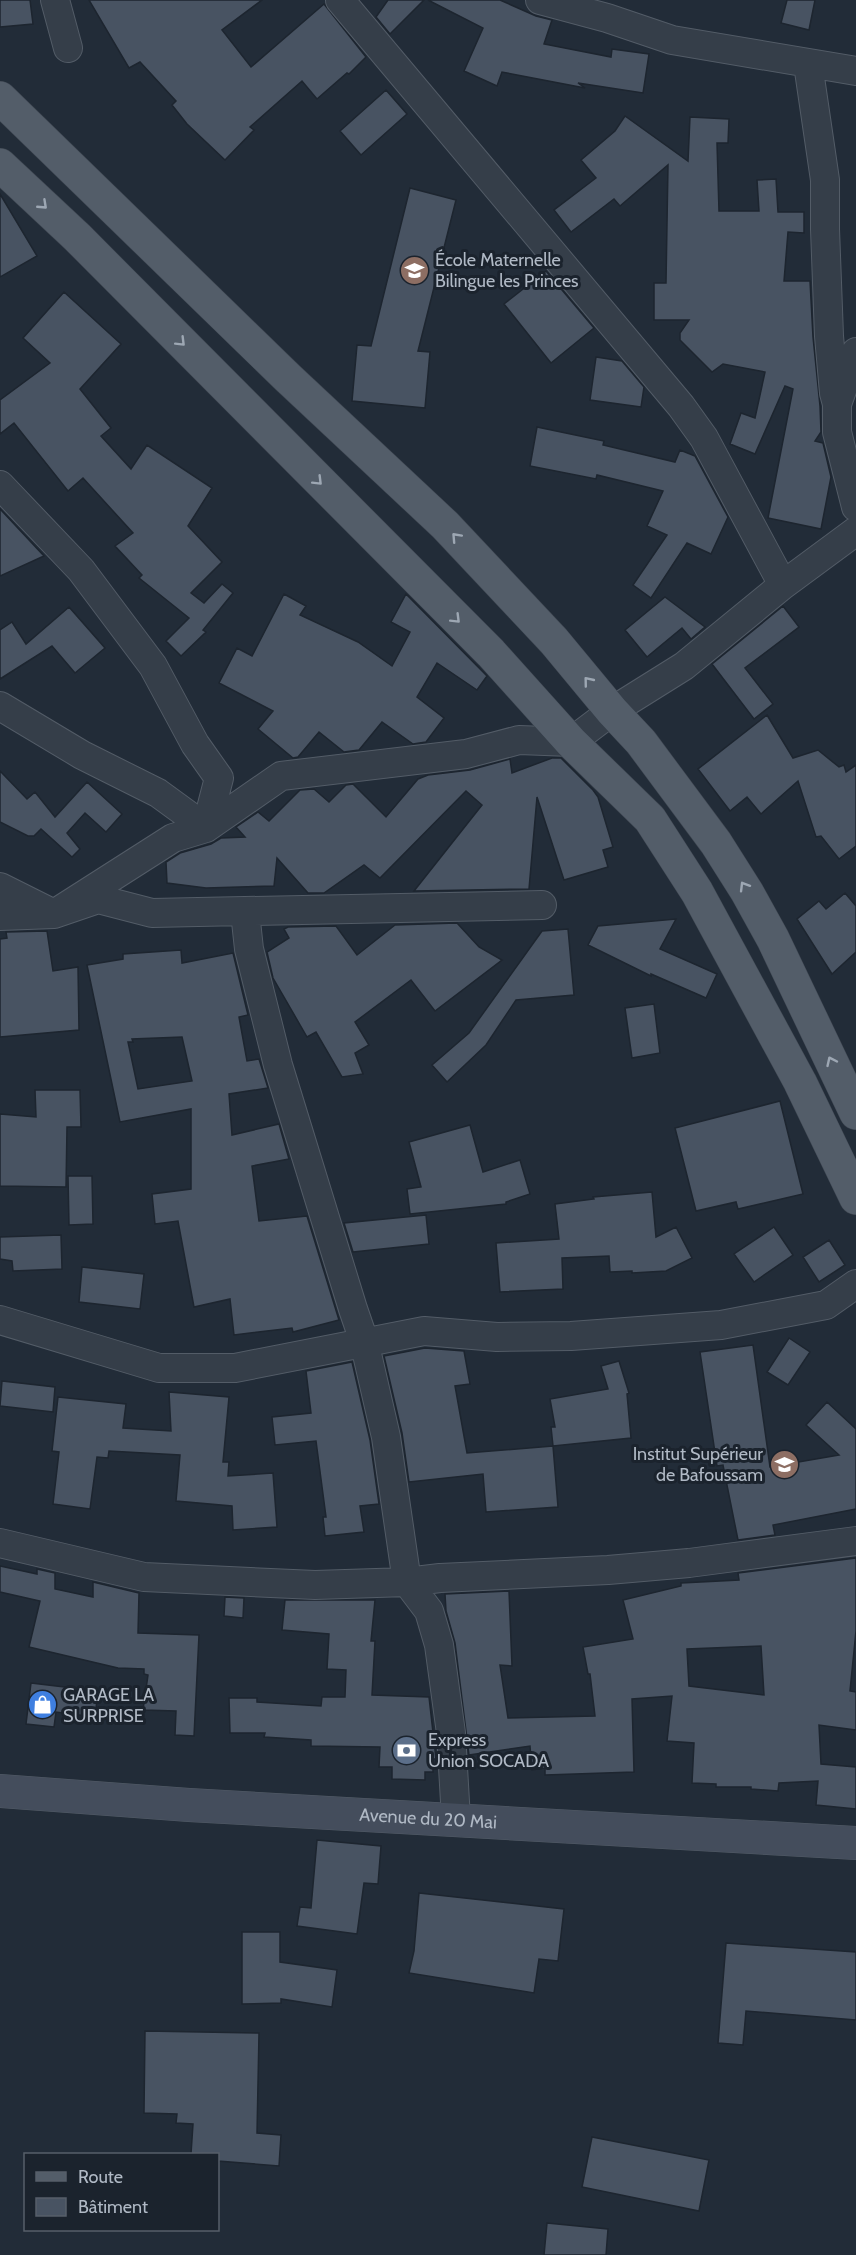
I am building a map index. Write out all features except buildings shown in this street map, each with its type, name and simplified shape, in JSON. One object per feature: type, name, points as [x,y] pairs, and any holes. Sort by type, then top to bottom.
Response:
[{"type":"main road","points":[[0,98],[288,378],[445,525],[554,641],[641,742],[716,843],[747,892],[773,939],[856,1113]]},
{"type":"main road","points":[[0,165],[77,237],[491,653],[571,742],[650,819],[697,892],[800,1082],[856,1198]]},
{"type":"main road","name":"Avenue du 20 Mai","points":[[0,1791],[189,1805],[856,1843]]},
{"type":"street","points":[[55,0],[68,48]]},
{"type":"street","points":[[340,0],[681,406],[704,438],[783,585]]},
{"type":"street","points":[[540,0],[607,18],[672,40],[856,71]]},
{"type":"street","points":[[808,64],[825,180],[830,336],[834,393],[837,404],[837,432],[856,507]]},
{"type":"street","points":[[837,404],[856,352]]},
{"type":"street","points":[[0,485],[81,570],[153,666],[195,744],[219,778],[206,828]]},
{"type":"street","points":[[54,914],[173,838],[206,828],[281,776],[466,754],[519,740],[571,742],[612,711],[684,666],[783,585],[856,531]]},
{"type":"street","points":[[0,706],[82,755],[158,793],[206,828]]},
{"type":"street","points":[[0,887],[54,914]]},
{"type":"street","points":[[0,916],[54,914],[98,899],[152,913],[542,906]]},
{"type":"street","points":[[245,912],[249,949],[278,1065],[352,1310],[364,1341],[386,1437],[407,1582],[429,1611],[439,1645],[451,1733],[456,1819]]},
{"type":"street","points":[[0,1320],[159,1368],[235,1368],[424,1331],[497,1337],[571,1336],[721,1325],[826,1305],[856,1284]]},
{"type":"street","points":[[0,1543],[144,1577],[315,1586],[608,1570],[689,1563],[856,1541]]},
{"type":"place","name":"École Maternelle Bilingue les Princes","points":[[414,270]]},
{"type":"place","name":"Institut Supérieur de Bafoussam","points":[[784,1464]]},
{"type":"place","name":"GARAGE LA SURPRISE","points":[[42,1705]]},
{"type":"place","name":"Express Union SOCADA","points":[[407,1750]]}]
